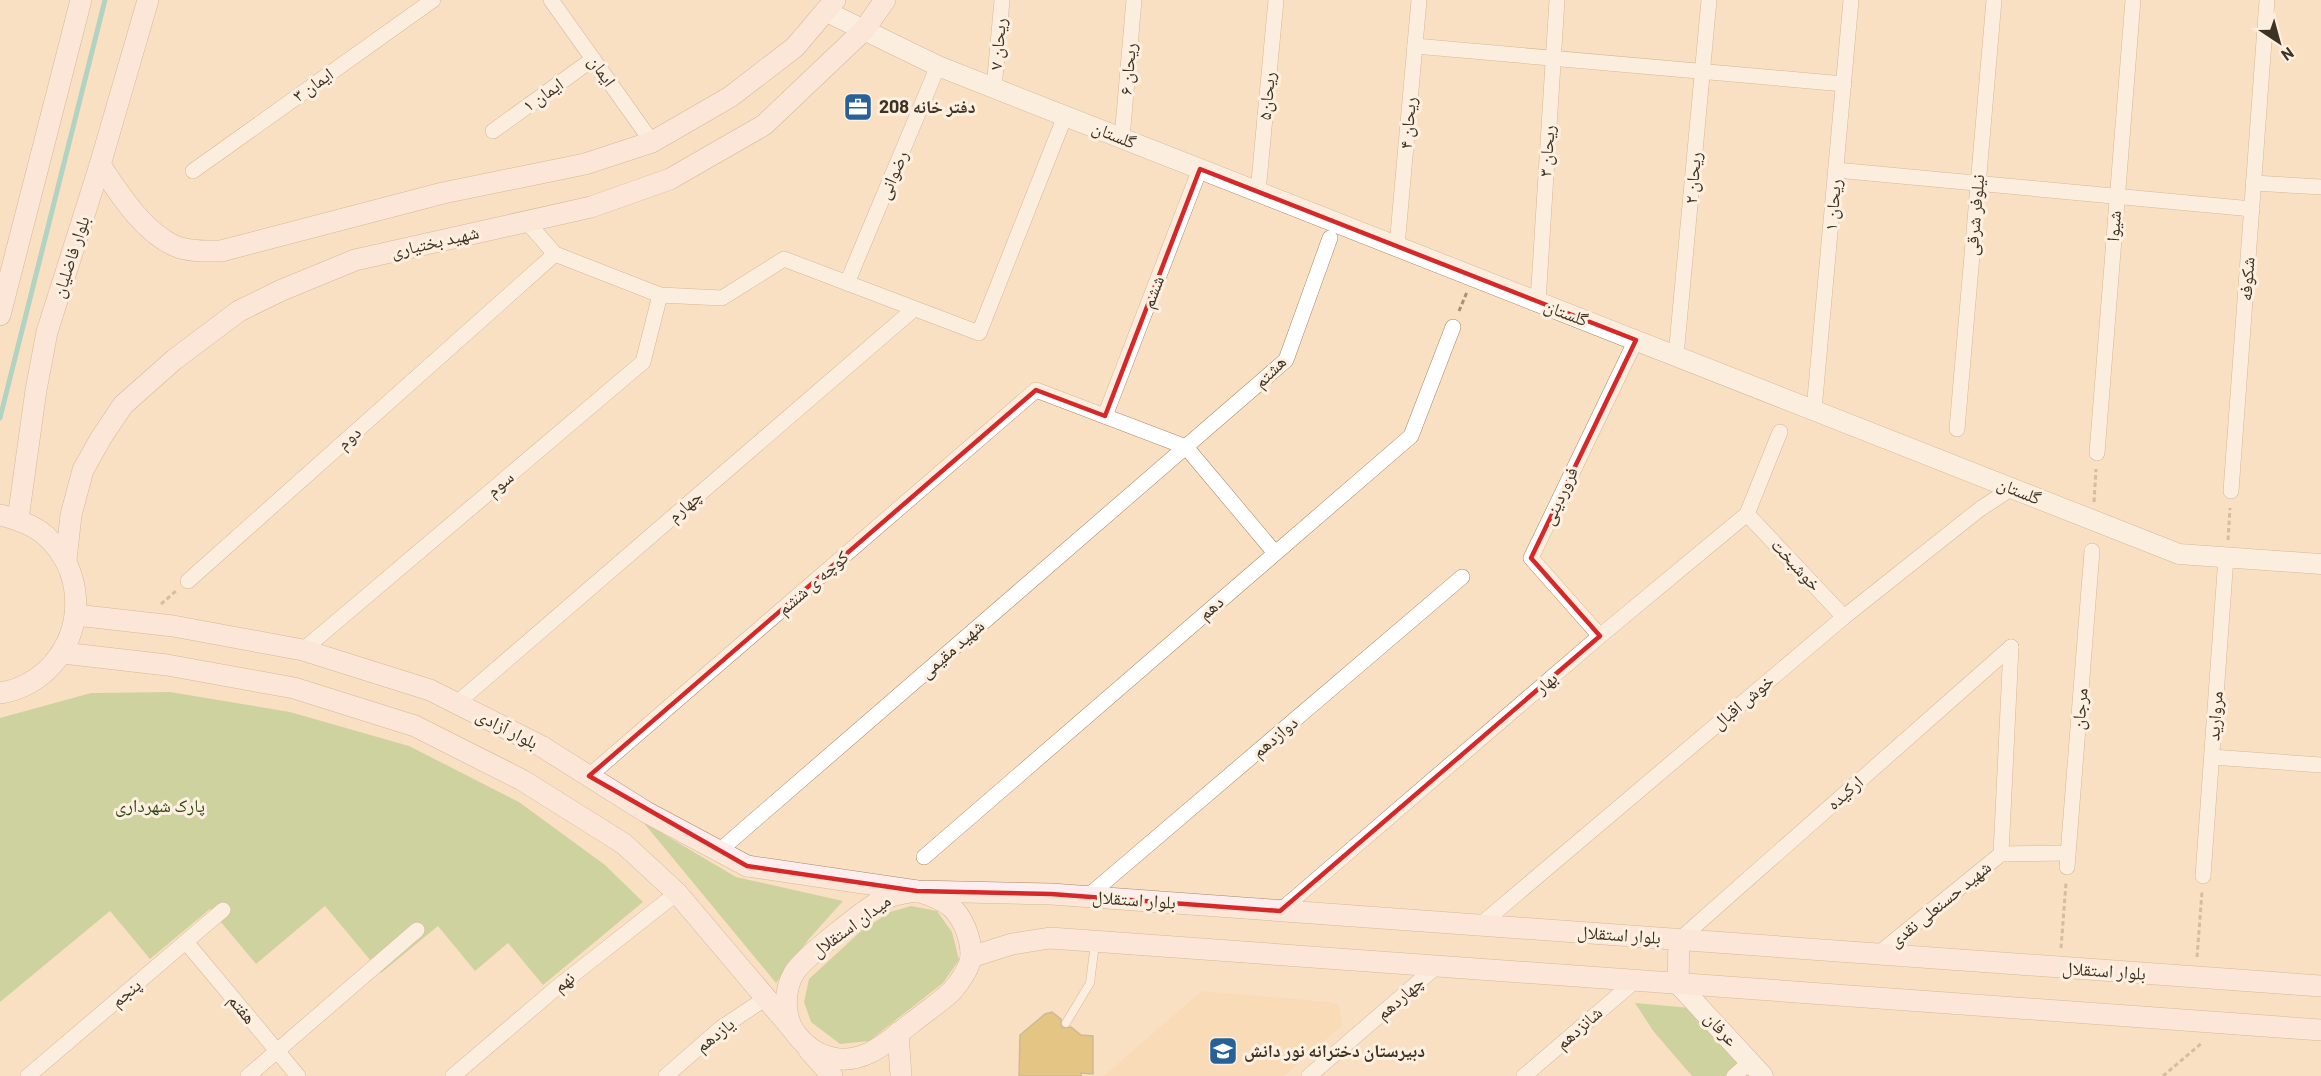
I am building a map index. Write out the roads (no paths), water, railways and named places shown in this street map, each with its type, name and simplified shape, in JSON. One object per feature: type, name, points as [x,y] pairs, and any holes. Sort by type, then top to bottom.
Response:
[{"type":"main road","points":[[0,315],[81,0]]},
{"type":"main road","name":"بلوار فاضلیان","points":[[9,517],[47,332],[100,165],[148,0]]},
{"type":"main road","name":"شهید بختیاری","points":[[66,560],[71,515],[83,470],[123,405],[184,352],[239,311],[282,290],[355,260],[591,207],[670,180],[764,124],[864,30],[885,0]]},
{"type":"main road","points":[[100,165],[127,205],[150,229],[175,246],[198,251],[222,250],[443,193],[585,164],[652,142],[740,90],[795,47],[830,6]]},
{"type":"main road","points":[[0,693],[12,691],[41,677],[63,653],[72,634],[76,615],[75,587],[66,560],[45,535],[9,517]]},
{"type":"main road","name":"بلوار آزادی","points":[[76,615],[142,622],[303,650],[430,690],[541,746],[646,812],[747,866],[917,891]]},
{"type":"main road","points":[[63,653],[167,665],[294,688],[415,726],[522,780],[624,844],[677,893],[832,1076]]},
{"type":"main road","name":"بلوار استقلال","points":[[917,891],[1087,897],[2321,986]]},
{"type":"main road","name":"میدان استقلال","points":[[799,1037],[787,1011],[787,991],[794,973],[807,958],[880,901],[898,893],[917,891],[935,896],[951,907],[963,921],[969,939],[971,957]]},
{"type":"main road","points":[[799,1037],[822,1056],[841,1060],[861,1058],[878,1048],[951,992],[963,976],[971,957],[1012,944],[1050,938],[2321,1030]]},
{"type":"main road","points":[[1678,984],[1679,940]]},
{"type":"main road","points":[[898,1033],[902,1076]]},
{"type":"street","name":"ایمان ۳","points":[[194,171],[433,0]]},
{"type":"street","name":"ایمان","points":[[551,0],[652,142]]},
{"type":"street","name":"ریحان ۷","points":[[994,88],[1002,0]]},
{"type":"street","name":"ریحان ۶","points":[[1122,138],[1134,0]]},
{"type":"street","name":"ریحان۵","points":[[1258,192],[1276,0]]},
{"type":"street","name":"ریحان ۴","points":[[1397,246],[1419,0]]},
{"type":"street","name":"ریحان ۳","points":[[1538,302],[1557,0]]},
{"type":"street","name":"ریحان ۲","points":[[1676,356],[1709,0]]},
{"type":"street","name":"ریحان ۱","points":[[1814,410],[1851,0]]},
{"type":"street","name":"نیلوفر شرقی","points":[[1956,429],[1994,0]]},
{"type":"street","name":"شیوا","points":[[2097,453],[2133,0]]},
{"type":"street","name":"شکوفه","points":[[2231,491],[2267,0]]},
{"type":"street","name":"گلستان","points":[[830,6],[864,30],[938,66],[2180,554],[2321,564]]},
{"type":"street","points":[[1415,46],[1844,84]]},
{"type":"street","name":"ایمان ۱","points":[[493,130],[593,59]]},
{"type":"street","name":"رضوانی","points":[[847,284],[938,66]]},
{"type":"street","points":[[526,221],[555,254],[660,295],[722,298],[784,259],[979,333],[1065,116]]},
{"type":"street","name":"ششم","points":[[1105,416],[1200,169]]},
{"type":"street","points":[[1836,170],[2252,209]]},
{"type":"street","points":[[2253,183],[2321,187]]},
{"type":"street","name":"هشتم","points":[[1186,447],[1286,360],[1330,238]]},
{"type":"street","name":"دوم","points":[[188,581],[555,254]]},
{"type":"street","name":"سوم","points":[[303,650],[644,363],[660,295]]},
{"type":"street","name":"چهارم","points":[[457,704],[914,309]]},
{"type":"street","name":"دهم","points":[[924,857],[1411,436],[1453,327]]},
{"type":"street","name":"فروردینی","points":[[1600,636],[1531,558],[1635,340]]},
{"type":"street","name":"کوچه ی ششم","points":[[589,776],[1036,390],[1105,416]]},
{"type":"street","points":[[1105,416],[1186,447],[1275,553]]},
{"type":"street","name":"بهار","points":[[1280,911],[1600,636],[1747,514],[1780,432]]},
{"type":"street","name":"شهید مقیمی","points":[[718,851],[1186,447]]},
{"type":"street","name":"خوش اقبال","points":[[1480,925],[1844,616],[1980,508],[2012,488]]},
{"type":"street","name":"خوشبخت","points":[[1747,514],[1844,616]]},
{"type":"street","name":"مرجان","points":[[2001,854],[2068,860],[2092,551]]},
{"type":"street","name":"مروارید","points":[[2203,876],[2226,557]]},
{"type":"street","name":"دوازدهم","points":[[1087,897],[1462,577]]},
{"type":"street","name":"ارکیده","points":[[1679,940],[2012,647],[2001,854]]},
{"type":"street","points":[[2212,757],[2321,765]]},
{"type":"street","name":"شهید حسنعلی نقدی","points":[[1878,954],[2001,854]]},
{"type":"street","name":"نهم","points":[[453,1076],[555,989],[677,893]]},
{"type":"street","name":"پنجم","points":[[28,1076],[223,910]]},
{"type":"street","points":[[248,1076],[417,930]]},
{"type":"street","name":"هفتم","points":[[186,942],[298,1076]]},
{"type":"street","name":"چهاردهم","points":[[1309,1076],[1437,966]]},
{"type":"street","name":"شانزدهم","points":[[1524,1076],[1635,981]]},
{"type":"street","name":"عرفان","points":[[1678,984],[1757,1069]]},
{"type":"street","name":"یازدهم","points":[[666,1076],[721,1028],[766,998]]},
{"type":"street","points":[[1734,1076],[1757,1069]]},
{"type":"lane","points":[[1066,1023],[1090,983],[1095,942]]},
{"type":"waterway","points":[[0,418],[105,0]]},
{"type":"place","name":"دفتر خانه 208","points":[[858,107]]},
{"type":"place","name":"دبیرستان دخترانه نور دانش","points":[[1223,1051]]},
{"type":"park label","name":"پارک شهرداری","points":[[160,806]]}]
